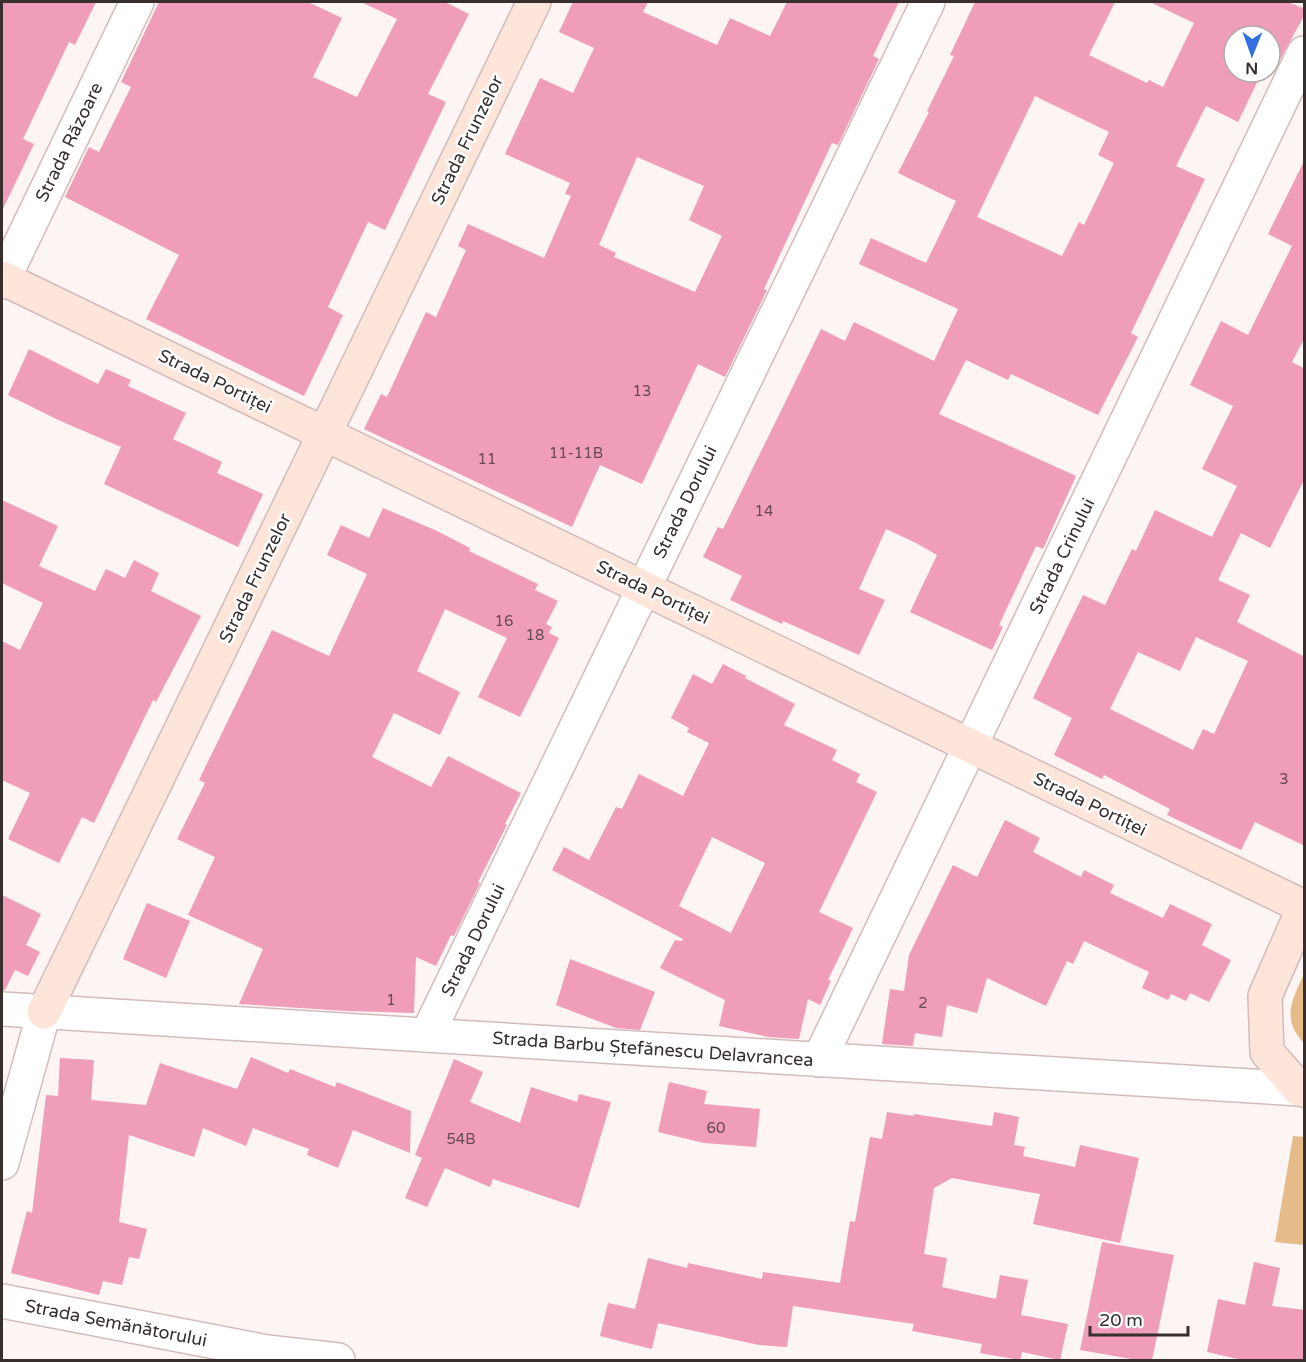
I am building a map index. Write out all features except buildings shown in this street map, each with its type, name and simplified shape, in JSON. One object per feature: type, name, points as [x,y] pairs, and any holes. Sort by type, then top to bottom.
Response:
[{"type":"street","name":"Strada Răzoare","points":[[2,280],[137,2]]},
{"type":"street","name":"Strada Frunzelor","points":[[2,1163],[44,1012],[534,2]]},
{"type":"street","name":"Strada Dorului","points":[[427,1035],[928,2]]},
{"type":"street","name":"Strada Crinului","points":[[819,1060],[1305,53]]},
{"type":"street","name":"Strada Portiței","points":[[2,280],[1304,906]]},
{"type":"street","points":[[1302,1089],[1267,1052],[1264,996],[1304,906]]},
{"type":"street","name":"Strada Barbu Ștefănescu Delavrancea","points":[[2,1009],[1302,1089]]},
{"type":"street","name":"Strada Semănătorului","points":[[2,1301],[267,1352],[338,1360]]},
{"type":"shaded area","points":[[1304,974],[1304,1043],[1293,1026],[1291,1009]]},
{"type":"shaded area","points":[[1293,1136],[1304,1137],[1304,1245],[1275,1242]]}]
